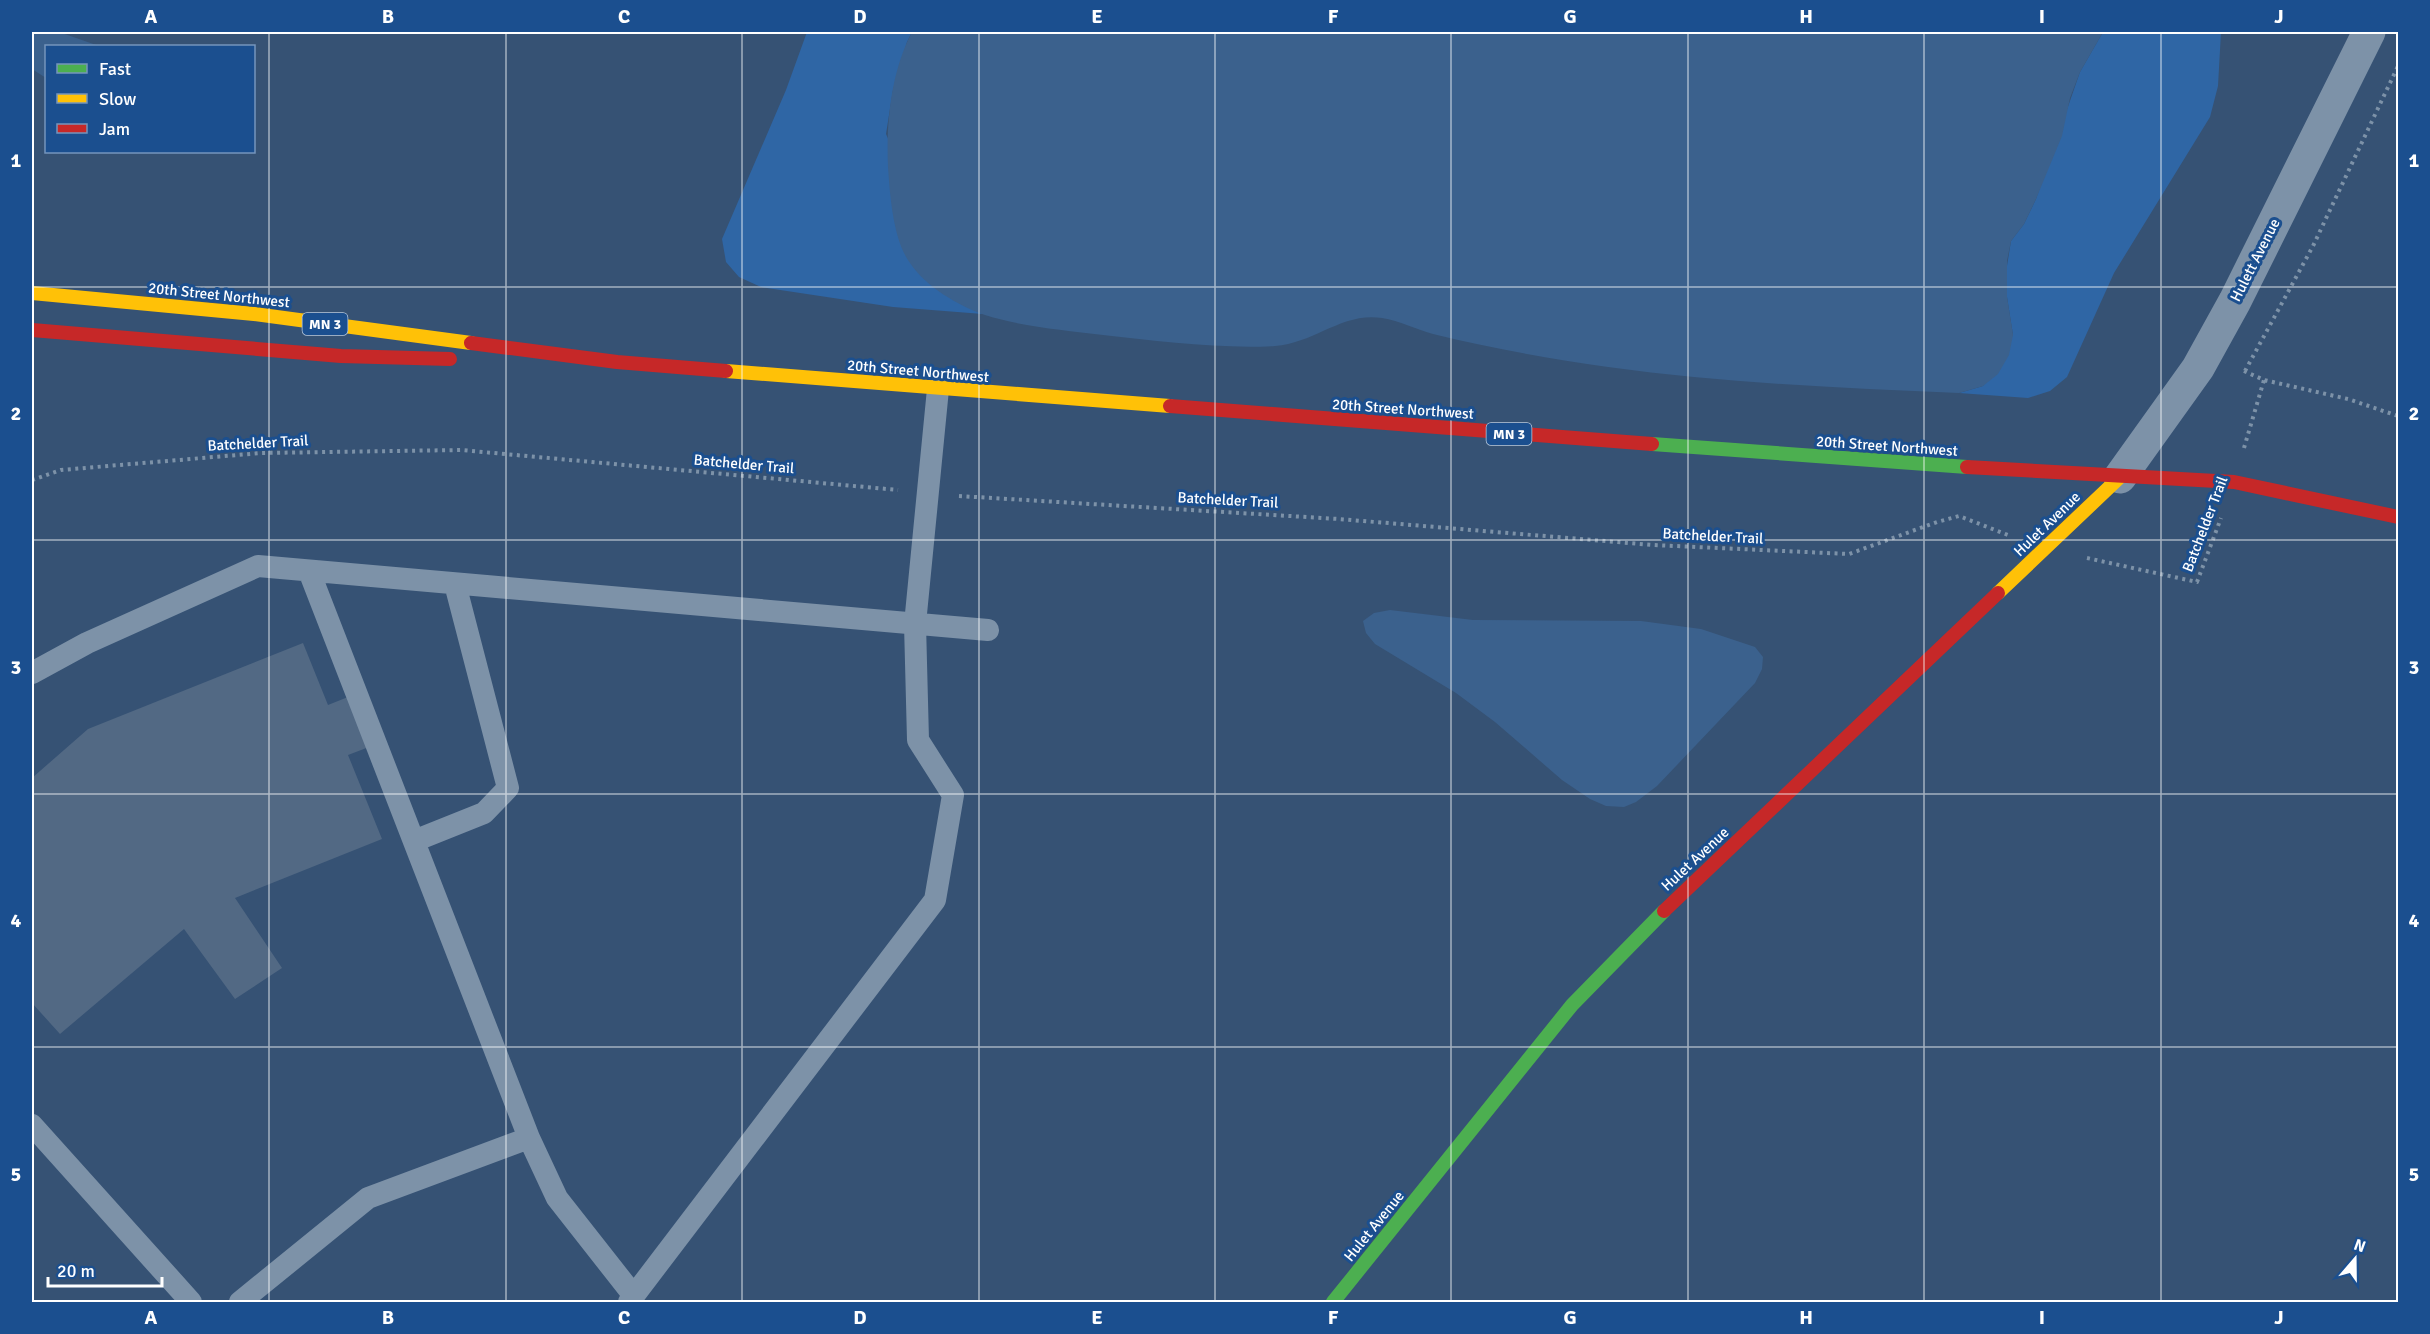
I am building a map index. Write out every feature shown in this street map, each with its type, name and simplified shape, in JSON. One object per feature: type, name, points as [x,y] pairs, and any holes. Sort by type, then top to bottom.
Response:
[{"type":"main road","name":"20th Street Northwest","points":[[32,293],[255,314],[617,362],[1874,462],[2234,482],[2398,517]]},
{"type":"main road","name":"MN 3","points":[[32,330],[341,356],[461,359]]},
{"type":"main road","name":"20th Street Northwest","points":[[485,359],[617,362]]},
{"type":"main road","name":"Hulet Avenue","points":[[1333,1302],[1572,1005],[1644,930],[2120,477]]},
{"type":"street","name":"Hulett Avenue","points":[[2120,477],[2198,368],[2235,302],[2369,32]]},
{"type":"lane","points":[[309,571],[529,1138],[557,1198],[632,1299],[935,900],[953,795],[918,740],[915,624],[938,389]]},
{"type":"lane","points":[[32,673],[87,643],[258,566],[988,630]]},
{"type":"lane","points":[[414,841],[484,813],[508,788],[455,584]]},
{"type":"lane","points":[[32,1125],[42,1143],[191,1302]]},
{"type":"lane","points":[[240,1302],[368,1198],[529,1138]]},
{"type":"path","points":[[2398,66],[2313,246],[2245,371],[2264,380],[2348,399],[2398,416]]},
{"type":"path","name":"Batchelder Trail","points":[[32,480],[61,470],[261,453],[461,450],[927,493],[1339,519],[1653,545],[1850,554],[1959,516],[2044,549],[2197,582],[2234,482],[2264,380]]},
{"type":"shaded area","points":[[32,32],[59,32],[96,45],[45,45],[45,77],[32,69]]},
{"type":"shaded area","points":[[807,32],[912,32],[893,90],[886,134],[959,303],[983,314],[893,307],[761,287],[739,277],[726,262],[722,239],[786,90]]},
{"type":"shaded area","points":[[912,32],[2103,32],[2080,72],[2070,98],[2062,136],[2036,199],[2024,224],[2011,241],[2007,261],[2007,297],[2013,335],[2009,355],[1998,374],[1983,386],[1959,393],[1827,387],[1652,373],[1542,357],[1476,344],[1433,334],[1382,318],[1354,319],[1289,344],[1254,347],[1189,344],[1059,330],[985,315],[954,301],[925,280],[904,253],[896,230],[888,167],[889,115],[899,64]]},
{"type":"shaded area","points":[[2103,32],[2221,32],[2218,86],[2210,117],[2114,273],[2067,377],[2050,391],[2028,398],[1959,393],[1983,386],[2013,335],[2007,297],[2007,266],[2011,241],[2024,224],[2036,199],[2080,72]]},
{"type":"shaded area","points":[[1390,610],[1473,620],[1641,621],[1701,629],[1755,647],[1763,657],[1762,669],[1755,683],[1657,786],[1636,802],[1624,807],[1606,806],[1590,799],[1562,780],[1495,722],[1456,693],[1375,644],[1366,633],[1363,621],[1374,613]]},
{"type":"building","points":[[303,643],[328,705],[348,697],[369,747],[348,755],[382,839],[235,898],[282,968],[235,999],[184,929],[60,1034],[32,1003],[32,778],[88,729]]},
{"type":"traffic: fast","points":[[1652,444],[1967,467]]},
{"type":"traffic: fast","points":[[1333,1302],[1572,1005],[1664,911]]},
{"type":"traffic: slow","points":[[32,293],[254,314],[471,343]]},
{"type":"traffic: slow","points":[[726,371],[1170,406]]},
{"type":"traffic: slow","points":[[1998,593],[2120,477]]},
{"type":"traffic: jam","points":[[32,330],[341,356],[450,359]]},
{"type":"traffic: jam","points":[[471,343],[617,362],[726,371]]},
{"type":"traffic: jam","points":[[1170,406],[1652,444]]},
{"type":"traffic: jam","points":[[1967,467],[2234,482],[2398,517]]},
{"type":"traffic: jam","points":[[1664,911],[1998,593]]}]
